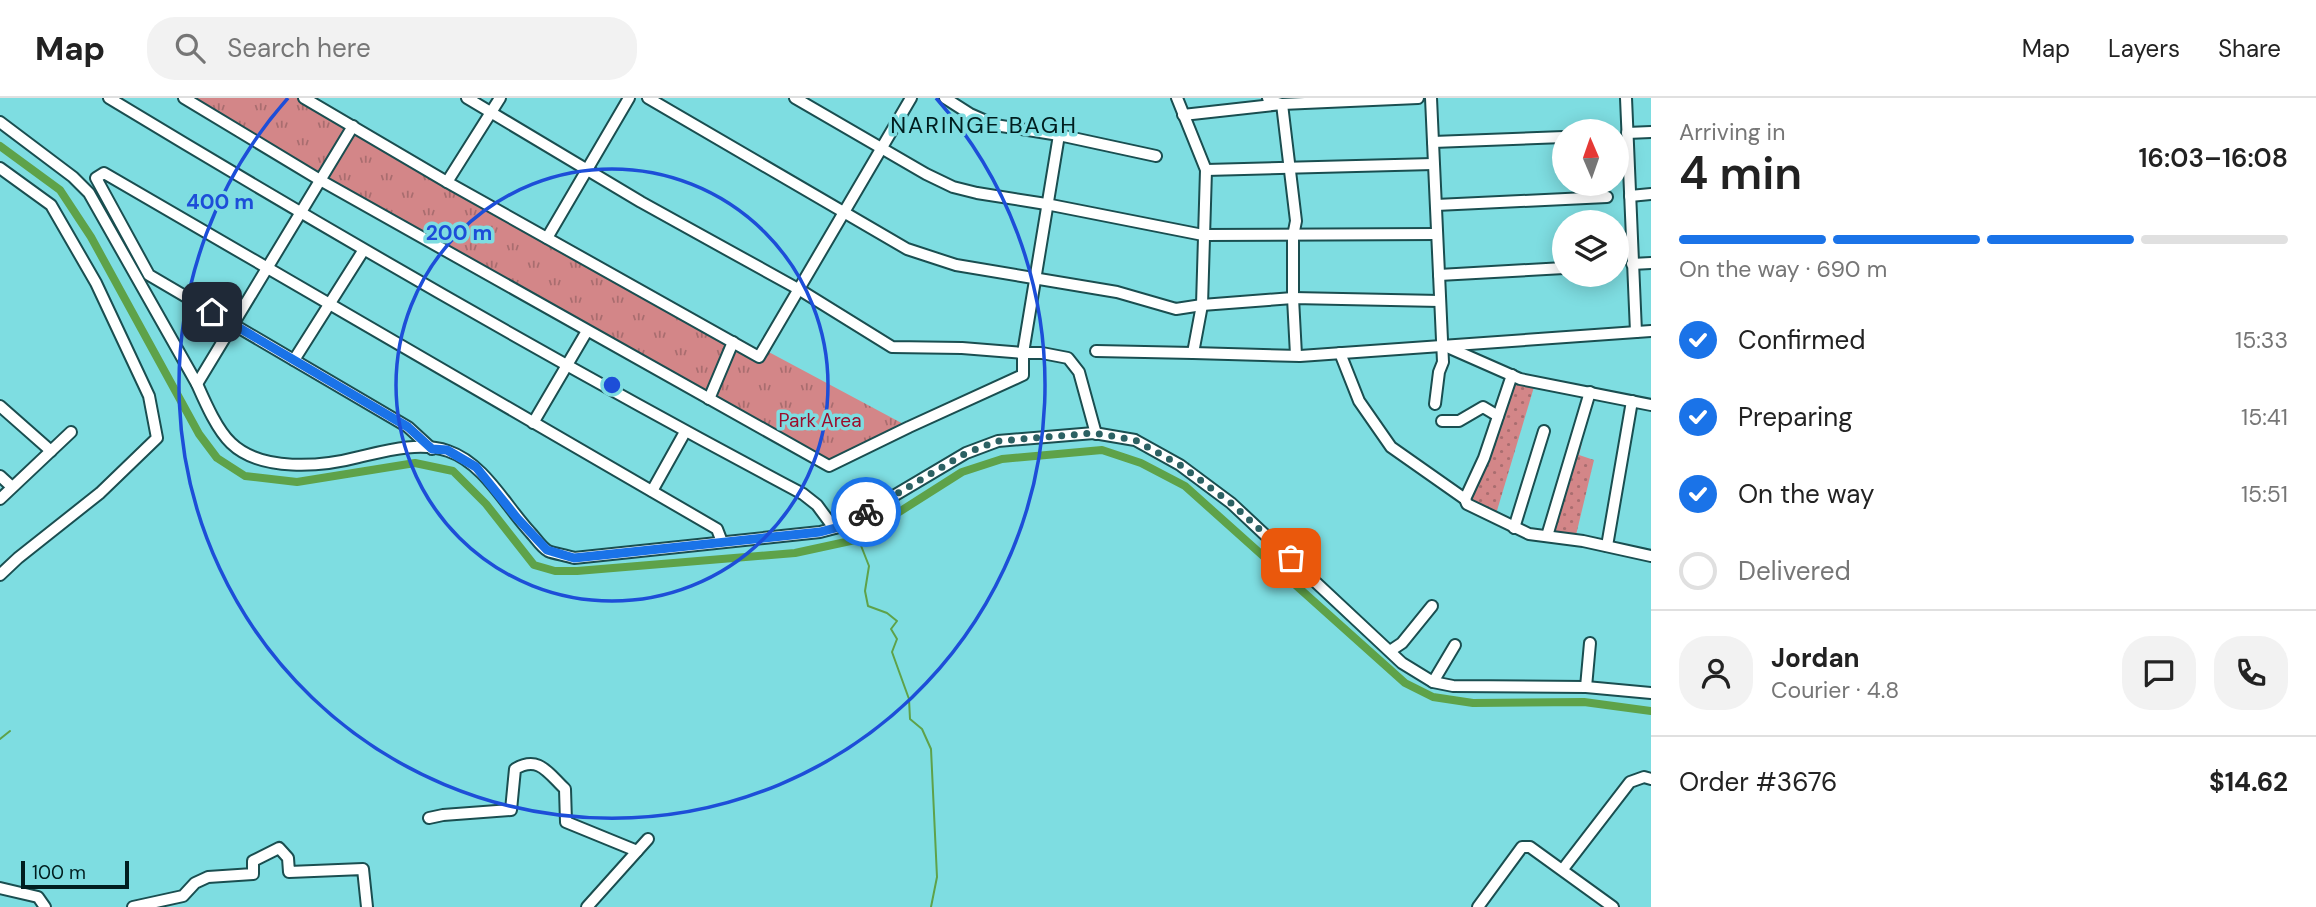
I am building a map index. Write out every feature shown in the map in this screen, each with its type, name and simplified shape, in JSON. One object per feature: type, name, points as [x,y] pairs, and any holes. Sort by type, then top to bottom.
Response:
[{"type":"street","points":[[109,98],[363,251],[685,432],[803,495],[817,505],[834,528]]},
{"type":"street","points":[[184,98],[320,180],[828,466],[1023,375],[1023,354],[1059,135]]},
{"type":"street","points":[[304,98],[447,182],[759,357],[911,98]]},
{"type":"street","points":[[467,98],[587,170],[800,290],[892,347],[962,348],[1023,354],[1042,353],[1068,358],[1079,372],[1096,434]]},
{"type":"street","points":[[447,182],[500,98]]},
{"type":"street","points":[[547,238],[629,98]]},
{"type":"street","points":[[648,98],[907,248],[956,265],[1117,292],[1176,309],[1293,298],[1440,301]]},
{"type":"street","points":[[795,98],[953,187],[1203,235],[1437,234]]},
{"type":"street","points":[[945,98],[970,114],[995,125],[1059,135],[1156,156]]},
{"type":"street","points":[[1177,98],[1206,170],[1202,305],[1193,353]]},
{"type":"street","points":[[1268,98],[1269,101],[1282,104]]},
{"type":"street","points":[[1183,115],[1282,104],[1418,98]]},
{"type":"street","points":[[1431,98],[1443,362],[1435,404]]},
{"type":"street","points":[[1626,98],[1627,119]]},
{"type":"street","points":[[1282,104],[1296,221],[1293,236],[1296,355]]},
{"type":"street","points":[[0,122],[74,177],[89,193],[206,404],[231,443],[247,455],[278,464],[309,465],[346,461],[408,448],[447,450],[476,467],[547,550],[574,558],[843,526],[966,453],[998,441],[1096,434],[1135,440],[1180,465],[1231,503],[1402,663],[1433,682],[1453,686],[1586,687],[1651,694]]},
{"type":"street","points":[[197,384],[353,126]]},
{"type":"street","points":[[1629,133],[1651,132]]},
{"type":"street","points":[[1433,142],[1552,137]]},
{"type":"street","points":[[1206,170],[1433,164]]},
{"type":"street","points":[[0,168],[51,205],[96,283],[149,396],[157,438],[100,493],[0,575]]},
{"type":"street","points":[[432,449],[408,427],[149,275],[96,178],[104,173],[652,491],[717,529],[722,542]]},
{"type":"street","points":[[1629,175],[1636,332]]},
{"type":"street","points":[[1630,196],[1651,194]]},
{"type":"street","points":[[1436,205],[1607,197]]},
{"type":"street","points":[[294,360],[363,251]]},
{"type":"street","points":[[1632,264],[1651,263]]},
{"type":"street","points":[[1439,275],[1552,269]]},
{"type":"street","points":[[533,423],[587,331]]},
{"type":"street","points":[[1096,351],[1296,355],[1651,331]]},
{"type":"street","points":[[709,399],[733,342]]},
{"type":"street","points":[[1442,344],[1512,375],[1651,405]]},
{"type":"street","points":[[1340,353],[1359,401],[1391,447],[1465,499],[1467,504],[1530,534],[1651,556]]},
{"type":"street","points":[[1465,499],[1484,458],[1512,375]]},
{"type":"street","points":[[1547,536],[1590,392]]},
{"type":"street","points":[[1606,546],[1632,401]]},
{"type":"street","points":[[0,406],[51,451]]},
{"type":"street","points":[[1441,421],[1459,421],[1483,407],[1498,416]]},
{"type":"street","points":[[1514,528],[1544,431]]},
{"type":"street","points":[[0,499],[71,432]]},
{"type":"street","points":[[652,491],[685,432]]},
{"type":"street","points":[[0,476],[12,487]]},
{"type":"street","points":[[1390,651],[1402,643],[1433,606]]},
{"type":"street","points":[[1586,687],[1590,643]]},
{"type":"street","points":[[1433,682],[1455,645]]},
{"type":"street","points":[[429,818],[443,814],[511,810],[515,769],[526,762],[538,764],[565,789],[566,822],[637,851]]},
{"type":"street","points":[[1563,869],[1630,782],[1644,777],[1651,779]]},
{"type":"street","points":[[587,907],[648,839]]},
{"type":"street","points":[[1478,907],[1522,848],[1530,847],[1613,907]]},
{"type":"street","points":[[133,907],[183,896],[195,883],[208,877],[253,874],[253,861],[279,848],[288,858],[289,872],[363,869],[367,907]]},
{"type":"street","points":[[0,888],[38,897],[45,907]]},
{"type":"green space","name":"Park Area","points":[[184,98],[304,98],[759,357],[765,350],[909,427],[829,466]]},
{"type":"green space","points":[[1514,382],[1534,387],[1496,514],[1468,498]]},
{"type":"green space","points":[[1573,440],[1582,443],[1579,455],[1594,460],[1576,535],[1547,531]]},
{"type":"waterway","points":[[0,146],[60,190],[91,237],[199,434],[217,458],[245,476],[297,482],[415,463],[453,471],[486,504],[534,565],[555,571],[577,571],[795,553],[855,540],[962,472],[1002,459],[1102,450],[1141,463],[1185,486],[1405,683],[1433,697],[1473,703],[1584,702],[1651,711]]},
{"type":"waterway","points":[[858,538],[869,566],[865,591],[868,606],[887,613],[897,621],[891,629],[897,639],[892,652],[909,699],[910,719],[922,729],[931,749],[937,877],[931,907]]},
{"type":"waterway","points":[[0,739],[10,731]]},
{"type":"way so far","points":[[866,512],[966,453],[998,441],[1094,433],[1135,440],[1180,465],[1231,503],[1291,558]]},
{"type":"district","name":"NARINGE BAGH","points":[[984,125]]},
{"type":"route","points":[[212,312],[408,427],[432,449],[447,450],[476,467],[547,550],[574,558],[820,532],[843,526],[866,512]]}]
